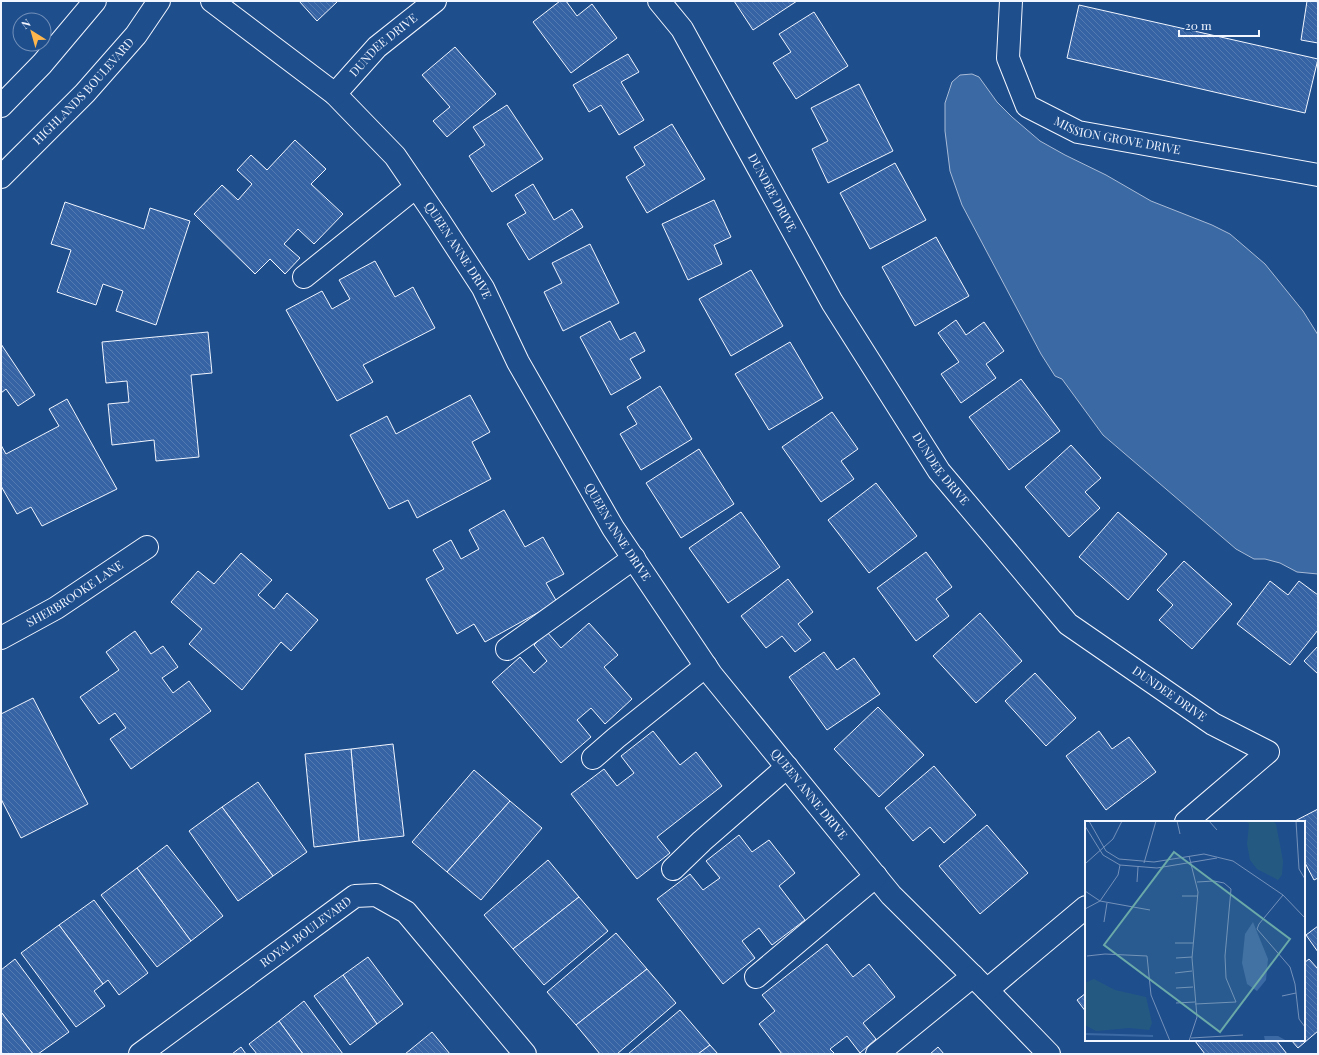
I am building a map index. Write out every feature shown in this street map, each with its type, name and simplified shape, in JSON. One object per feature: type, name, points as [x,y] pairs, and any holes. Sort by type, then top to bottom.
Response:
[{"type":"street","points":[[1,106],[42,64],[95,1]]},
{"type":"street","name":"HIGHLANDS BOULEVARD","points":[[1,177],[85,93],[136,35],[159,1]]},
{"type":"street","name":"QUEEN ANNE DRIVE","points":[[212,1],[335,94],[395,156],[483,288],[522,369],[613,528],[706,666],[891,895],[1049,1054]]},
{"type":"street","name":"DUNDEE DRIVE","points":[[335,94],[377,47],[435,1]]},
{"type":"street","name":"DUNDEE DRIVE","points":[[660,1],[682,29],[832,302],[939,471],[1068,624],[1213,724],[1268,752],[1187,821]]},
{"type":"street","name":"MISSION GROVE DRIVE","points":[[1011,1],[1008,58],[1027,106],[1078,132],[1318,175]]},
{"type":"street","points":[[304,278],[416,187]]},
{"type":"street","name":"SHERBROOKE LANE","points":[[1,638],[56,608],[147,547]]},
{"type":"street","points":[[507,649],[634,558]]},
{"type":"street","points":[[593,758],[706,666]]},
{"type":"street","points":[[673,869],[702,841],[787,767]]},
{"type":"street","points":[[756,977],[876,876]]},
{"type":"street","name":"ROYAL BOULEVARD","points":[[140,1054],[355,896],[376,895],[406,912],[525,1054]]},
{"type":"street","points":[[877,1054],[1085,908]]},
{"type":"water","points":[[972,74],[979,77],[997,102],[1040,141],[1106,175],[1151,201],[1212,225],[1230,234],[1265,264],[1303,311],[1318,335],[1318,574],[1297,572],[1280,563],[1265,559],[1254,559],[1236,549],[1103,435],[1062,379],[1055,376],[1041,354],[962,205],[950,171],[945,131],[945,103],[952,82],[960,75]]},
{"type":"building","points":[[299,1],[338,1],[317,21]]},
{"type":"building","points":[[560,1],[566,1],[577,16],[592,4],[617,38],[571,73],[533,22]]},
{"type":"building","points":[[734,1],[797,1],[753,30]]},
{"type":"building","points":[[1307,1],[1318,1],[1318,43],[1301,40]]},
{"type":"building","points":[[1079,5],[1318,59],[1305,113],[1067,58]]},
{"type":"building","points":[[814,12],[848,66],[796,99],[773,63],[791,52],[779,34]]},
{"type":"building","points":[[455,47],[496,94],[447,137],[433,121],[450,107],[422,75]]},
{"type":"building","points":[[628,54],[639,72],[621,82],[644,120],[619,135],[601,105],[589,112],[573,85]]},
{"type":"building","points":[[859,84],[893,151],[828,183],[812,149],[828,141],[811,108]]},
{"type":"building","points":[[507,105],[543,159],[492,192],[469,156],[485,145],[473,127]]},
{"type":"building","points":[[672,124],[705,179],[647,213],[626,177],[645,165],[634,147]]},
{"type":"building","points":[[295,140],[326,169],[311,184],[343,214],[314,244],[298,229],[284,244],[300,258],[285,274],[270,259],[255,274],[194,214],[222,185],[238,200],[252,184],[237,170],[251,155],[267,170]]},
{"type":"building","points":[[895,163],[926,220],[870,249],[840,193]]},
{"type":"building","points":[[533,184],[554,220],[572,209],[583,227],[529,260],[507,224],[526,213],[515,195]]},
{"type":"building","points":[[714,200],[731,237],[714,245],[722,264],[688,280],[662,224]]},
{"type":"building","points":[[65,202],[144,229],[150,208],[190,221],[156,325],[116,311],[123,291],[103,284],[96,305],[57,292],[71,250],[51,244]]},
{"type":"building","points":[[936,237],[969,296],[915,326],[882,267]]},
{"type":"building","points":[[590,244],[619,303],[563,331],[544,292],[562,283],[552,263]]},
{"type":"building","points":[[375,261],[395,297],[413,287],[435,328],[363,365],[373,382],[337,401],[286,310],[322,291],[332,309],[350,299],[339,280]]},
{"type":"building","points":[[751,270],[783,326],[731,356],[699,299]]},
{"type":"building","points":[[956,320],[966,335],[984,322],[1004,351],[986,364],[996,378],[961,403],[941,374],[959,362],[938,333]]},
{"type":"building","points":[[610,321],[620,340],[635,332],[645,351],[630,359],[641,378],[611,395],[580,337]]},
{"type":"building","points":[[208,332],[212,373],[191,375],[199,457],[156,461],[154,440],[112,445],[108,404],[129,402],[127,381],[106,383],[102,342]]},
{"type":"building","points":[[790,342],[823,398],[769,430],[735,374]]},
{"type":"building","points":[[1,344],[35,395],[18,406],[6,389],[1,393]]},
{"type":"building","points":[[1021,379],[1060,431],[1009,470],[969,417]]},
{"type":"building","points":[[660,386],[692,439],[641,470],[620,434],[637,424],[627,407]]},
{"type":"building","points":[[470,395],[490,432],[472,442],[491,479],[417,518],[408,500],[389,509],[350,435],[387,416],[396,434]]},
{"type":"building","points":[[67,399],[117,489],[42,526],[31,507],[17,514],[1,486],[1,445],[6,454],[59,426],[49,409]]},
{"type":"building","points":[[832,412],[858,449],[841,461],[854,479],[821,502],[782,447]]},
{"type":"building","points":[[1071,445],[1101,478],[1085,492],[1100,508],[1069,537],[1025,487]]},
{"type":"building","points":[[699,449],[734,504],[681,538],[646,483]]},
{"type":"building","points":[[876,483],[917,536],[869,573],[828,520]]},
{"type":"building","points":[[504,510],[525,547],[543,537],[564,574],[546,583],[557,602],[485,642],[474,624],[457,634],[426,579],[444,569],[433,550],[451,540],[461,559],[479,549],[469,530]]},
{"type":"building","points":[[741,512],[780,567],[728,603],[689,548]]},
{"type":"building","points":[[1118,512],[1167,554],[1128,600],[1079,557]]},
{"type":"building","points":[[926,552],[952,587],[936,599],[949,616],[916,641],[877,588]]},
{"type":"building","points":[[241,553],[272,580],[258,595],[274,609],[287,593],[318,620],[291,651],[281,642],[242,690],[189,644],[202,629],[171,602],[198,571],[214,584]]},
{"type":"building","points":[[1184,561],[1232,604],[1192,649],[1159,620],[1173,605],[1157,590]]},
{"type":"building","points":[[788,579],[813,612],[798,624],[811,640],[795,652],[782,636],[766,648],[741,616]]},
{"type":"building","points":[[1270,581],[1288,595],[1299,581],[1318,595],[1318,630],[1290,665],[1237,624]]},
{"type":"building","points":[[980,613],[1022,661],[976,703],[933,656]]},
{"type":"building","points":[[589,623],[618,655],[604,667],[632,699],[605,724],[591,708],[577,720],[591,737],[561,763],[492,682],[520,657],[534,673],[547,661],[534,645],[547,632],[561,648]]},
{"type":"building","points":[[135,631],[151,654],[163,646],[178,667],[162,678],[173,693],[189,681],[211,711],[131,769],[110,739],[126,728],[115,713],[99,724],[80,697],[119,670],[106,652]]},
{"type":"building","points":[[1318,646],[1318,674],[1304,661]]},
{"type":"building","points":[[824,652],[837,670],[854,658],[880,694],[827,730],[789,677]]},
{"type":"building","points":[[1035,673],[1076,718],[1046,746],[1005,701]]},
{"type":"building","points":[[33,698],[88,804],[21,838],[1,799],[1,714]]},
{"type":"building","points":[[878,707],[924,755],[879,797],[834,749]]},
{"type":"building","points":[[653,731],[680,765],[696,752],[722,786],[657,837],[670,853],[637,879],[571,794],[604,769],[617,786],[634,773],[621,756]]},
{"type":"building","points":[[1099,731],[1112,749],[1129,737],[1156,772],[1106,810],[1066,756]]},
{"type":"building","points":[[393,744],[404,836],[359,841],[351,749]]},
{"type":"building","points":[[351,749],[359,841],[314,847],[305,754]]},
{"type":"building","points":[[934,766],[976,815],[944,843],[930,827],[913,841],[885,808]]},
{"type":"building","points":[[474,770],[510,801],[447,872],[412,842]]},
{"type":"building","points":[[258,782],[307,852],[273,876],[222,807]]},
{"type":"building","points":[[510,801],[542,828],[481,900],[447,872]]},
{"type":"building","points":[[222,807],[273,876],[238,901],[189,831]]},
{"type":"building","points":[[1318,809],[1318,878],[1314,880],[1305,863],[1305,821],[1295,821]]},
{"type":"building","points":[[987,825],[1028,873],[980,914],[939,866]]},
{"type":"building","points":[[739,835],[752,852],[769,840],[795,873],[779,886],[805,920],[772,945],[759,928],[742,941],[755,958],[723,984],[657,899],[690,874],[703,890],[720,878],[706,861]]},
{"type":"building","points":[[167,845],[223,916],[191,941],[137,868]]},
{"type":"building","points":[[548,860],[579,897],[513,949],[484,915]]},
{"type":"building","points":[[137,868],[191,941],[157,967],[101,895]]},
{"type":"building","points":[[579,897],[608,931],[544,985],[513,949]]},
{"type":"building","points":[[94,900],[148,973],[119,995],[108,980],[103,984],[59,925]]},
{"type":"building","points":[[59,925],[103,984],[94,991],[105,1006],[76,1027],[21,953]]},
{"type":"building","points":[[1318,926],[1318,952],[1306,935]]},
{"type":"building","points":[[616,933],[647,969],[576,1025],[547,992]]},
{"type":"building","points":[[827,944],[853,977],[869,964],[895,997],[863,1023],[876,1039],[860,1053],[847,1036],[830,1049],[835,1054],[782,1054],[759,1024],[775,1011],[762,995]]},
{"type":"building","points":[[368,957],[403,1004],[377,1024],[343,975]]},
{"type":"building","points":[[15,959],[69,1032],[38,1054],[33,1054],[1,1012],[1,970]]},
{"type":"building","points":[[1309,959],[1318,969],[1318,1031],[1298,1048],[1292,1041],[1305,1041],[1305,962]]},
{"type":"building","points":[[647,969],[676,1003],[617,1054],[600,1054],[576,1025]]},
{"type":"building","points":[[343,975],[377,1024],[350,1045],[314,996]]},
{"type":"building","points":[[1085,994],[1085,1011],[1077,1000]]},
{"type":"building","points":[[304,1001],[343,1054],[303,1054],[279,1021]]},
{"type":"building","points":[[680,1010],[710,1045],[698,1054],[628,1054]]},
{"type":"building","points":[[1,1012],[33,1054],[1,1054]]},
{"type":"building","points":[[279,1021],[303,1054],[257,1054],[249,1044]]},
{"type":"building","points":[[432,1032],[450,1054],[405,1054]]},
{"type":"building","points":[[1195,1041],[1277,1041],[1287,1054],[1205,1054]]},
{"type":"building","points":[[710,1045],[718,1054],[698,1054]]},
{"type":"building","points":[[241,1047],[246,1054],[232,1054]]},
{"type":"building","points":[[938,1047],[944,1054],[930,1054]]}]
